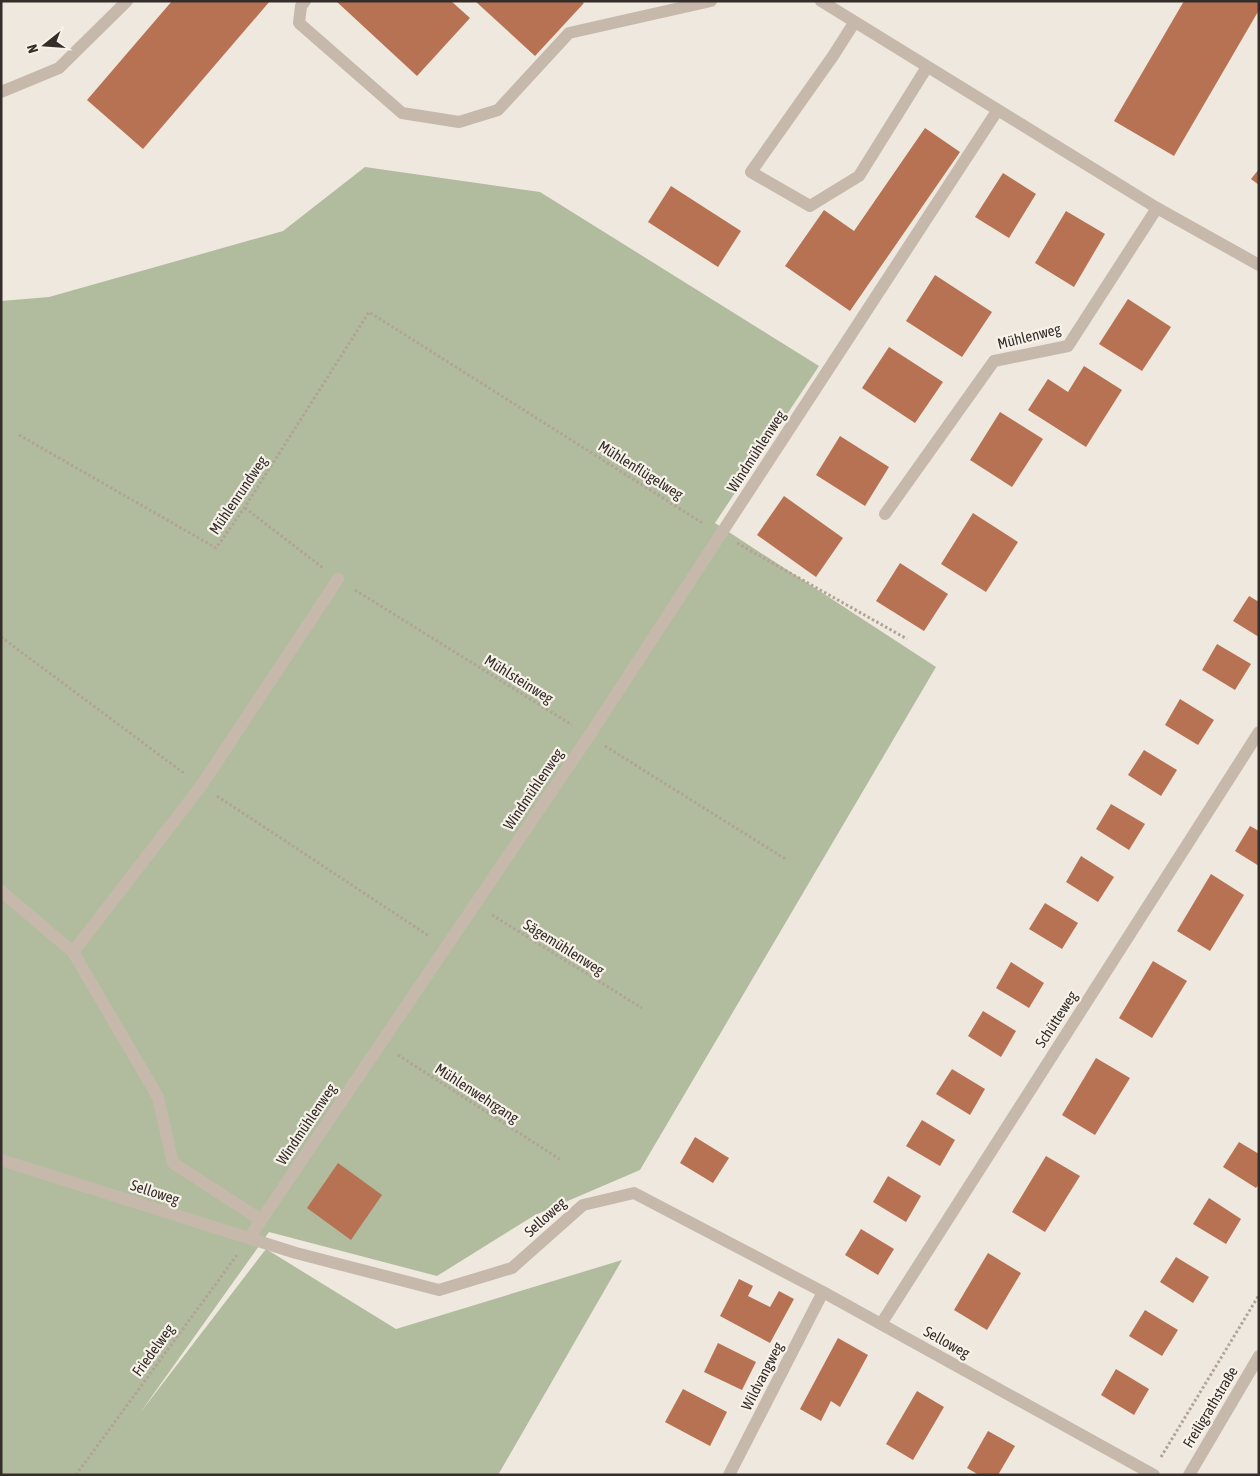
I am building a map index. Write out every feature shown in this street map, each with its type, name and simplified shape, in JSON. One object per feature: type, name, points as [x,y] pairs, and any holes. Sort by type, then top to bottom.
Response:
[{"type":"street","points":[[1,92],[59,68],[127,1]]},
{"type":"street","points":[[305,1],[301,6],[298,23],[402,112],[459,122],[498,110],[569,33],[711,1]]},
{"type":"street","points":[[821,1],[1157,208],[1259,265]]},
{"type":"street","points":[[854,23],[751,172],[810,206],[859,176],[927,67]]},
{"type":"street","name":"Windmühlenweg","points":[[249,1238],[589,736],[998,111]]},
{"type":"street","name":"Mühlenweg","points":[[885,514],[994,361],[1068,346],[1157,208]]},
{"type":"street","points":[[73,952],[201,786],[338,579]]},
{"type":"street","name":"Schütteweg","points":[[881,1324],[1259,732]]},
{"type":"street","points":[[1,891],[73,952],[158,1096],[173,1163],[261,1220]]},
{"type":"street","name":"Selloweg","points":[[1,1160],[296,1253],[439,1290],[512,1268],[583,1205],[634,1192],[823,1292],[1153,1474]]},
{"type":"street","name":"Wildvangweg","points":[[729,1475],[823,1292]]},
{"type":"street","name":"Freiligrathstraße","points":[[1189,1475],[1259,1356]]},
{"type":"path","name":"Mühlenrundweg","points":[[19,435],[216,548],[245,508],[369,312]]},
{"type":"path","name":"Mühlenflügelweg","points":[[369,312],[721,534],[907,638]]},
{"type":"path","name":"Mühlsteinweg","points":[[245,508],[338,579],[787,860]]},
{"type":"path","name":"Sägemühlenweg","points":[[475,904],[642,1008]]},
{"type":"path","name":"Mühlenwehrgang","points":[[380,1044],[561,1160]]},
{"type":"path","name":"Friedelweg","points":[[76,1475],[249,1238]]},
{"type":"path","points":[[1153,1474],[1259,1295]]},
{"type":"green space","points":[[365,167],[540,192],[819,366],[715,523],[936,667],[640,1170],[535,1215],[437,1276],[269,1232],[140,1413],[266,1249],[396,1329],[622,1260],[498,1475],[1,1475],[1,301],[49,297],[283,231]]},
{"type":"building","points":[[172,1],[270,1],[143,149],[87,100]]},
{"type":"building","points":[[336,1],[451,1],[470,18],[417,76]]},
{"type":"building","points":[[475,1],[581,1],[584,3],[535,56]]},
{"type":"building","points":[[1184,1],[1259,1],[1259,10],[1174,156],[1114,121]]},
{"type":"building","points":[[925,128],[960,152],[850,311],[785,266],[824,210],[854,231]]},
{"type":"building","points":[[1259,169],[1259,185],[1251,179]]},
{"type":"building","points":[[1003,173],[1036,194],[1009,238],[975,217]]},
{"type":"building","points":[[671,186],[741,231],[718,267],[648,222]]},
{"type":"building","points":[[1066,211],[1105,234],[1074,287],[1035,263]]},
{"type":"building","points":[[935,275],[992,312],[962,357],[906,321]]},
{"type":"building","points":[[1128,299],[1171,327],[1142,371],[1099,344]]},
{"type":"building","points":[[889,347],[943,382],[915,423],[862,388]]},
{"type":"building","points":[[1084,366],[1122,390],[1086,447],[1028,410],[1048,379],[1068,392]]},
{"type":"building","points":[[1000,412],[1043,439],[1012,487],[970,460]]},
{"type":"building","points":[[840,436],[889,467],[865,506],[816,475]]},
{"type":"building","points":[[784,496],[843,538],[816,577],[757,535]]},
{"type":"building","points":[[973,513],[1018,542],[986,592],[941,564]]},
{"type":"building","points":[[900,563],[948,594],[924,631],[876,601]]},
{"type":"building","points":[[1249,596],[1259,602],[1259,637],[1233,621]]},
{"type":"building","points":[[1217,644],[1251,664],[1235,690],[1202,670]]},
{"type":"building","points":[[1180,699],[1214,720],[1198,745],[1165,725]]},
{"type":"building","points":[[1144,750],[1177,770],[1161,796],[1128,775]]},
{"type":"building","points":[[1111,804],[1145,824],[1129,850],[1096,829]]},
{"type":"building","points":[[1250,826],[1259,831],[1259,866],[1235,851]]},
{"type":"building","points":[[1081,856],[1114,877],[1098,902],[1066,882]]},
{"type":"building","points":[[1211,874],[1244,895],[1210,951],[1177,931]]},
{"type":"building","points":[[1045,903],[1078,923],[1062,949],[1029,929]]},
{"type":"building","points":[[1153,961],[1187,981],[1152,1038],[1119,1018]]},
{"type":"building","points":[[1011,962],[1044,983],[1029,1008],[996,988]]},
{"type":"building","points":[[983,1011],[1016,1031],[1001,1057],[968,1036]]},
{"type":"building","points":[[1096,1058],[1130,1078],[1095,1135],[1062,1115]]},
{"type":"building","points":[[952,1069],[985,1089],[970,1115],[936,1094]]},
{"type":"building","points":[[922,1120],[955,1140],[940,1166],[906,1146]]},
{"type":"building","points":[[695,1137],[729,1158],[713,1183],[680,1163]]},
{"type":"building","points":[[1239,1142],[1259,1154],[1259,1184],[1256,1188],[1223,1167]]},
{"type":"building","points":[[1046,1156],[1080,1176],[1045,1232],[1012,1212]]},
{"type":"building","points":[[338,1163],[382,1195],[351,1240],[307,1208]]},
{"type":"building","points":[[888,1176],[921,1196],[906,1222],[873,1202]]},
{"type":"building","points":[[1209,1198],[1241,1219],[1226,1244],[1193,1224]]},
{"type":"building","points":[[861,1229],[894,1249],[878,1275],[845,1255]]},
{"type":"building","points":[[988,1253],[1021,1273],[987,1330],[954,1310]]},
{"type":"building","points":[[1176,1257],[1209,1277],[1193,1303],[1160,1282]]},
{"type":"building","points":[[739,1279],[753,1286],[748,1296],[770,1307],[779,1291],[794,1299],[770,1343],[720,1316]]},
{"type":"building","points":[[1145,1310],[1178,1330],[1162,1356],[1129,1336]]},
{"type":"building","points":[[838,1338],[868,1355],[840,1407],[831,1401],[821,1421],[800,1409]]},
{"type":"building","points":[[718,1343],[756,1362],[742,1390],[704,1372]]},
{"type":"building","points":[[1116,1369],[1149,1389],[1134,1415],[1101,1395]]},
{"type":"building","points":[[683,1389],[727,1412],[710,1446],[665,1422]]},
{"type":"building","points":[[917,1391],[944,1407],[913,1460],[886,1444]]},
{"type":"building","points":[[988,1431],[1015,1446],[998,1475],[979,1475],[967,1468]]}]
